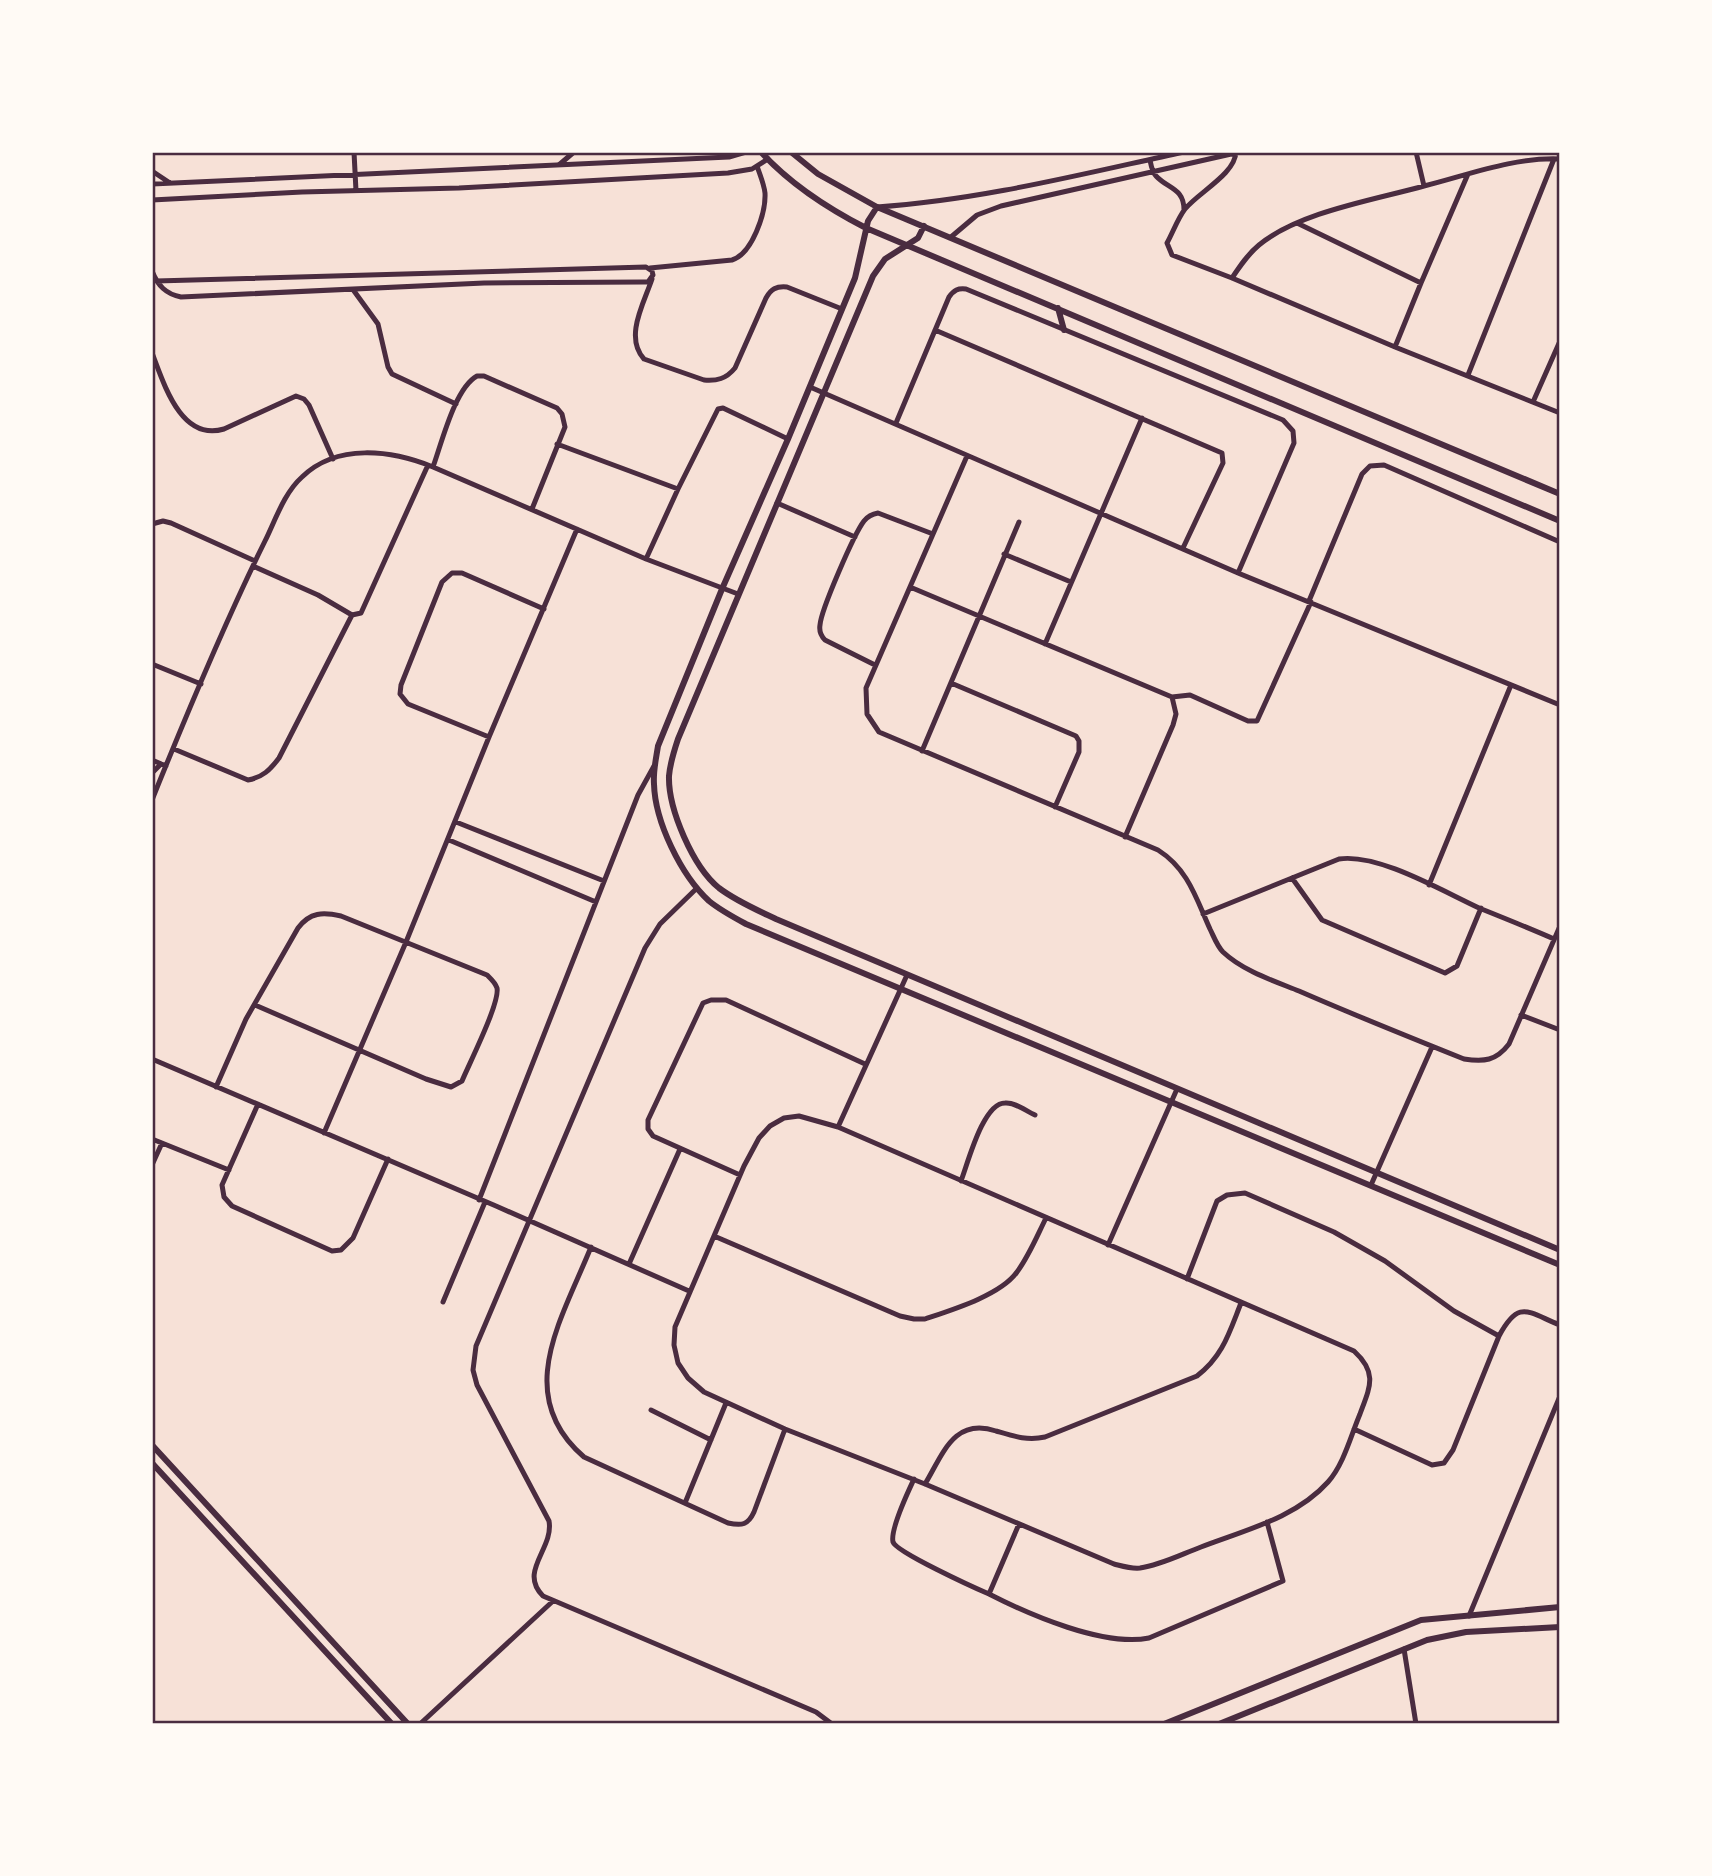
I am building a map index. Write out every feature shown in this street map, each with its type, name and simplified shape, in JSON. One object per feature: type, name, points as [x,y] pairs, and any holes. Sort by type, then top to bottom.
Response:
[{"type":"street","points":[[354,152],[356,191]]},
{"type":"street","points":[[560,164],[573,152]]},
{"type":"street","points":[[152,184],[729,157],[746,152]]},
{"type":"street","points":[[761,152],[809,195],[866,228],[1560,521]]},
{"type":"street","points":[[791,152],[834,185],[877,207],[1560,494]]},
{"type":"street","points":[[443,1301],[604,881],[638,795],[654,766],[666,724],[859,266],[870,216],[877,207],[930,204],[1016,190],[1184,152]]},
{"type":"street","points":[[1416,152],[1424,186]]},
{"type":"street","points":[[951,237],[977,215],[1001,206],[1237,153]]},
{"type":"street","points":[[1237,153],[1230,168],[1184,210],[1167,243],[1170,253],[1560,413]]},
{"type":"street","points":[[152,200],[302,192],[459,188],[739,173],[768,159]]},
{"type":"street","points":[[1232,278],[1259,244],[1297,223],[1468,174],[1515,163],[1557,159],[1468,375]]},
{"type":"street","points":[[1150,160],[1157,177],[1183,197],[1184,210]]},
{"type":"street","points":[[156,281],[650,268],[732,260],[743,255],[750,246],[765,202],[764,187],[757,166]]},
{"type":"street","points":[[152,171],[170,183]]},
{"type":"street","points":[[1395,347],[1468,174]]},
{"type":"street","points":[[302,177],[302,192]]},
{"type":"street","points":[[1297,223],[1421,283]]},
{"type":"street","points":[[924,226],[918,238],[910,245],[892,253],[878,266],[694,696],[671,765],[671,793],[685,836],[706,876],[730,895],[776,919],[1560,1250]]},
{"type":"street","points":[[650,268],[653,275],[634,332],[637,351],[644,359],[704,380],[721,379],[735,368],[770,291],[778,286],[787,287],[842,309]]},
{"type":"street","points":[[152,271],[156,281],[167,292],[181,297],[484,283],[644,282],[652,279]]},
{"type":"street","points":[[896,423],[949,297],[953,291],[959,289],[966,289],[1287,423],[1293,431],[1294,443],[1238,573]]},
{"type":"street","points":[[354,291],[377,324],[392,374],[456,404]]},
{"type":"street","points":[[1058,308],[1064,330]]},
{"type":"street","points":[[935,330],[1222,453],[1223,463],[1183,548]]},
{"type":"street","points":[[1533,402],[1560,341]]},
{"type":"street","points":[[152,353],[180,412],[198,430],[214,432],[224,429],[296,396],[309,405],[333,459]]},
{"type":"street","points":[[152,524],[163,521],[254,563],[352,615],[357,615],[365,610],[456,404],[471,379],[484,376],[557,408],[562,414],[565,427],[532,509]]},
{"type":"street","points":[[810,387],[1238,573],[1560,705]]},
{"type":"street","points":[[1258,411],[1265,395]]},
{"type":"street","points":[[646,559],[718,409],[723,408],[788,439]]},
{"type":"street","points":[[1045,644],[1142,418]]},
{"type":"street","points":[[557,444],[678,489]]},
{"type":"street","points":[[152,800],[163,765],[174,749],[254,563],[288,494],[301,477],[333,459],[364,452],[385,452],[430,466],[646,559],[738,594]]},
{"type":"street","points":[[967,456],[866,688],[865,702],[872,723],[880,732],[1158,850],[1171,858],[1190,882],[1222,950],[1241,964],[1301,992],[1464,1059],[1494,1059],[1509,1044],[1560,926]]},
{"type":"street","points":[[910,587],[1172,697],[1191,695],[1248,721],[1256,721],[1310,602],[1365,469],[1376,464],[1384,465],[1560,542]]},
{"type":"street","points":[[1444,490],[1452,474]]},
{"type":"street","points":[[776,503],[855,537]]},
{"type":"street","points":[[875,666],[821,636],[820,624],[826,605],[855,537],[864,520],[878,513],[933,534]]},
{"type":"street","points":[[922,751],[1018,522]]},
{"type":"street","points":[[324,1132],[449,840],[489,737],[577,529]]},
{"type":"street","points":[[1004,554],[1071,582]]},
{"type":"street","points":[[489,737],[408,704],[400,694],[401,685],[442,582],[452,573],[462,573],[544,609]]},
{"type":"street","points":[[174,749],[248,780],[259,778],[270,771],[352,615]]},
{"type":"street","points":[[152,664],[201,684]]},
{"type":"street","points":[[951,683],[1076,736],[1079,752],[1055,807]]},
{"type":"street","points":[[1429,885],[1511,685]]},
{"type":"street","points":[[1125,837],[1173,725],[1176,714],[1172,697]]},
{"type":"street","points":[[152,760],[163,765]]},
{"type":"street","points":[[152,773],[163,765]]},
{"type":"street","points":[[654,766],[654,787],[665,831],[674,852],[697,888],[711,903],[746,924],[1560,1265]]},
{"type":"street","points":[[456,821],[604,881]]},
{"type":"street","points":[[449,840],[596,902]]},
{"type":"street","points":[[1203,914],[1339,859],[1352,857],[1368,860],[1554,939]]},
{"type":"street","points":[[1292,877],[1322,920],[1445,973],[1457,966],[1481,908]]},
{"type":"street","points":[[697,888],[660,924],[645,948],[476,1346],[473,1370],[477,1385],[549,1521],[549,1538],[533,1575],[539,1591],[554,1601],[816,1712],[832,1724]]},
{"type":"street","points":[[216,1087],[232,1046],[298,928],[310,916],[326,913],[341,916],[486,975],[497,988],[494,1005],[462,1081],[451,1087],[445,1087],[255,1005]]},
{"type":"street","points":[[838,1126],[907,975]]},
{"type":"street","points":[[740,1175],[653,1136],[648,1129],[648,1120],[703,1003],[726,1000],[865,1064]]},
{"type":"street","points":[[1521,1015],[1560,1030]]},
{"type":"street","points":[[1371,1185],[1432,1046]]},
{"type":"street","points":[[152,1059],[689,1291]]},
{"type":"street","points":[[1108,1245],[1177,1089]]},
{"type":"street","points":[[961,1181],[986,1116],[994,1107],[1009,1102],[1035,1115]]},
{"type":"street","points":[[258,1104],[222,1185],[224,1197],[232,1206],[332,1251],[341,1250],[353,1238],[388,1159]]},
{"type":"street","points":[[799,1116],[838,1126],[1354,1351],[1361,1357],[1371,1377],[1354,1429],[1331,1479],[1300,1506],[1267,1522],[1161,1562],[1132,1568],[1114,1564],[914,1479],[785,1429],[704,1392],[688,1378],[678,1363],[674,1345],[675,1327],[740,1175],[759,1138],[770,1126],[784,1118],[799,1116]]},
{"type":"street","points":[[152,1139],[229,1170]]},
{"type":"street","points":[[152,1165],[162,1143]]},
{"type":"street","points":[[629,1264],[680,1149]]},
{"type":"street","points":[[1187,1279],[1217,1201],[1227,1195],[1245,1193],[1334,1232],[1385,1261],[1454,1311],[1499,1336]]},
{"type":"street","points":[[1447,1217],[1451,1205]]},
{"type":"street","points":[[714,1236],[900,1316],[925,1319],[985,1295],[1008,1282],[1018,1271],[1046,1218]]},
{"type":"street","points":[[591,1247],[563,1317],[545,1381],[552,1416],[565,1438],[584,1457],[728,1523],[745,1524],[754,1512],[785,1429]]},
{"type":"street","points":[[925,1484],[948,1446],[964,1430],[975,1427],[1022,1438],[1045,1437],[1197,1376],[1212,1364],[1221,1352],[1241,1303]]},
{"type":"street","points":[[1354,1429],[1432,1465],[1444,1463],[1453,1450],[1508,1320],[1519,1312],[1537,1314],[1560,1325]]},
{"type":"street","points":[[1469,1616],[1560,1396]]},
{"type":"street","points":[[685,1503],[726,1403]]},
{"type":"street","points":[[651,1410],[711,1440]]},
{"type":"street","points":[[152,1445],[408,1724]]},
{"type":"street","points":[[152,1463],[392,1724]]},
{"type":"street","points":[[914,1479],[894,1531],[893,1540],[897,1548],[925,1561],[943,1574],[1027,1613],[1090,1633],[1134,1641],[1149,1638],[1283,1581],[1267,1522]]},
{"type":"street","points":[[989,1594],[1019,1524]]},
{"type":"street","points":[[420,1724],[554,1601]]},
{"type":"street","points":[[1164,1724],[1421,1620],[1560,1607]]},
{"type":"street","points":[[1219,1724],[1427,1640],[1466,1632],[1560,1627]]},
{"type":"street","points":[[1404,1648],[1416,1724]]}]
